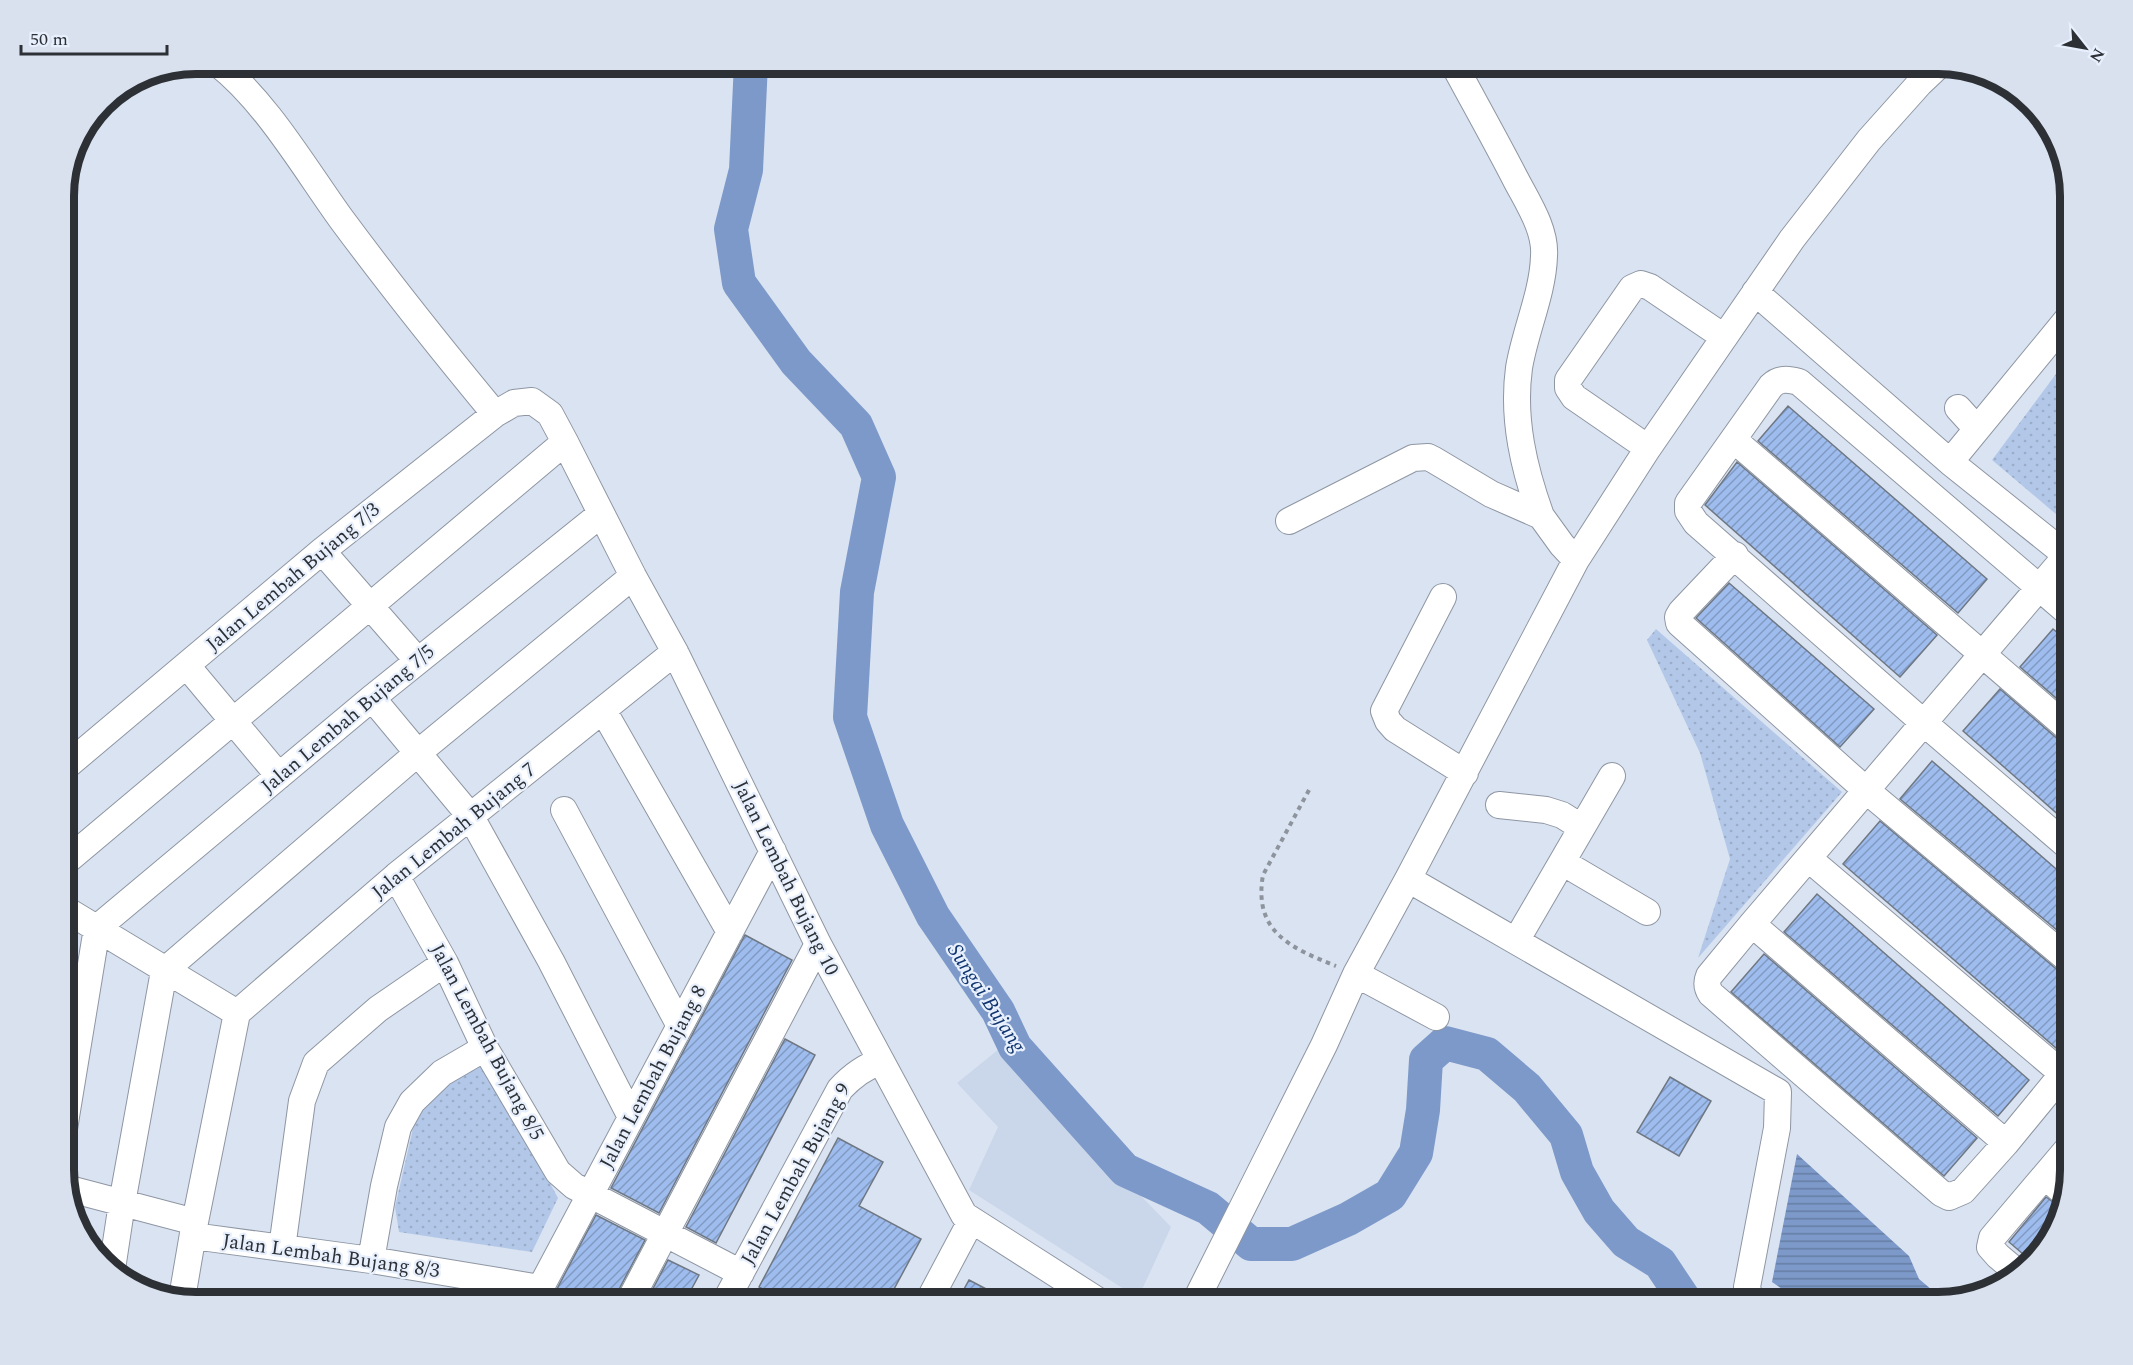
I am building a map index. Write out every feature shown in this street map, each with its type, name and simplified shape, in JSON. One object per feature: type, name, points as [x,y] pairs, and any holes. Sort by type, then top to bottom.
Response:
[{"type":"street","points":[[1459,73],[1542,233],[1545,256],[1519,368],[1517,401],[1519,433],[1528,480],[1541,516],[1576,560]]},
{"type":"street","points":[[1200,1292],[1250,1194],[1356,974],[1465,773],[1576,560],[1648,448],[1792,239],[1837,179],[1900,104],[1931,73]]},
{"type":"street","points":[[234,74],[261,107],[406,306],[495,414]]},
{"type":"street","points":[[1648,448],[1574,397],[1568,388],[1568,380],[1632,288],[1641,284],[1650,286],[1724,337]]},
{"type":"street","points":[[1755,292],[1950,462],[2060,549]]},
{"type":"street","points":[[1950,462],[2060,328]]},
{"type":"street","points":[[2060,606],[1800,382],[1776,381],[1688,503],[1688,511],[1696,523],[2060,839]]},
{"type":"street","name":"Jalan Lembah Bujang 7/3","points":[[74,760],[322,551],[495,414],[514,403],[532,401]]},
{"type":"street","name":"Jalan Lembah Bujang 10","points":[[532,401],[550,414],[565,442],[633,576],[675,652],[818,945],[959,1206],[971,1221],[1084,1292]]},
{"type":"street","points":[[1958,408],[1977,429]]},
{"type":"street","points":[[1734,440],[2060,721]]},
{"type":"street","points":[[74,855],[565,442]]},
{"type":"street","points":[[1289,521],[1413,458],[1421,457],[1434,460],[1491,494],[1541,516]]},
{"type":"street","name":"Jalan Lembah Bujang 7/5","points":[[97,928],[372,698],[602,514]]},
{"type":"street","points":[[322,551],[418,661]]},
{"type":"street","points":[[1735,555],[1681,612],[1678,617],[1679,623],[1867,791],[2060,953]]},
{"type":"street","points":[[2060,566],[1752,924],[1709,976],[1707,988],[1711,994],[1941,1193],[1949,1197],[1963,1191],[2060,1081]]},
{"type":"street","points":[[113,1259],[164,971],[419,752],[633,576]]},
{"type":"street","points":[[1443,597],[1384,711],[1388,721],[1395,729],[1465,773]]},
{"type":"street","name":"Jalan Lembah Bujang 7","points":[[237,1013],[396,876],[675,652]]},
{"type":"street","points":[[187,666],[279,776]]},
{"type":"street","points":[[372,698],[471,817],[552,961],[632,1117]]},
{"type":"street","points":[[603,710],[730,932]]},
{"type":"street","points":[[1516,940],[1612,776]]},
{"type":"street","points":[[1498,805],[1546,810],[1562,815],[1581,827]]},
{"type":"street","points":[[564,810],[680,1026]]},
{"type":"street","name":"Jalan Lembah Bujang 8","points":[[538,1292],[773,851]]},
{"type":"street","points":[[1809,860],[2060,1067]]},
{"type":"street","points":[[1562,862],[1647,912]]},
{"type":"street","name":"Jalan Lembah Bujang 8/5","points":[[396,876],[445,963],[485,1048],[558,1172],[574,1186],[741,1273]]},
{"type":"street","points":[[1408,879],[1778,1092],[1777,1128],[1747,1287],[1748,1292]]},
{"type":"street","points":[[74,915],[237,1013],[183,1291]]},
{"type":"street","points":[[1752,924],[2006,1143]]},
{"type":"street","points":[[74,1068],[97,928]]},
{"type":"street","points":[[634,1292],[818,945]]},
{"type":"street","points":[[282,1248],[302,1101],[316,1063],[378,1009],[445,963]]},
{"type":"street","points":[[1356,974],[1436,1017]]},
{"type":"street","points":[[371,1260],[384,1186],[398,1127],[412,1102],[442,1073],[485,1048]]},
{"type":"street","name":"Jalan Lembah Bujang 9","points":[[731,1292],[840,1089],[866,1066],[881,1061]]},
{"type":"street","points":[[2011,1267],[1990,1247],[1992,1238],[2054,1184],[2060,1170]]},
{"type":"street","name":"Jalan Lembah Bujang 8/3","points":[[76,1191],[122,1203],[194,1229],[282,1248],[371,1260],[522,1292]]},
{"type":"street","points":[[933,1292],[971,1221]]},
{"type":"path","points":[[1309,790],[1263,875],[1260,889],[1266,915],[1272,929],[1281,939],[1320,960],[1356,974]]},
{"type":"shaded area","points":[[2060,368],[2060,518],[1992,460]]},
{"type":"shaded area","points":[[1656,629],[1842,792],[1698,958],[1730,859],[1700,753],[1647,640]]},
{"type":"shaded area","points":[[999,1049],[1171,1227],[1141,1292],[1129,1292],[969,1190],[998,1127],[957,1083]]},
{"type":"shaded area","points":[[484,1062],[558,1198],[532,1252],[399,1232],[395,1207],[419,1102]]},
{"type":"shaded area","points":[[1797,1154],[1909,1256],[1919,1279],[1934,1292],[1786,1292],[1772,1282]]},
{"type":"building","points":[[1788,406],[1987,579],[1958,613],[1758,441]]},
{"type":"building","points":[[1737,462],[1937,635],[1900,677],[1705,505]]},
{"type":"building","points":[[1729,583],[1874,709],[1840,747],[1696,618]]},
{"type":"building","points":[[2053,629],[2060,635],[2060,701],[2020,667]]},
{"type":"building","points":[[2000,689],[2060,741],[2060,816],[1963,731]]},
{"type":"building","points":[[1932,761],[2060,872],[2060,933],[1900,799]]},
{"type":"building","points":[[1880,821],[2060,972],[2060,1043],[2056,1048],[1843,864]]},
{"type":"building","points":[[1817,894],[2029,1080],[1998,1116],[1784,932]]},
{"type":"building","points":[[745,935],[792,960],[659,1213],[611,1188]]},
{"type":"building","points":[[1764,954],[1977,1138],[1944,1176],[1731,992]]},
{"type":"building","points":[[785,1039],[815,1055],[716,1243],[686,1227]]},
{"type":"building","points":[[1670,1077],[1711,1101],[1679,1156],[1637,1132]]},
{"type":"building","points":[[838,1138],[883,1162],[859,1206],[921,1239],[892,1292],[769,1292],[759,1287]]},
{"type":"building","points":[[2046,1197],[2054,1203],[2043,1231],[2024,1255],[2009,1242]]},
{"type":"building","points":[[596,1215],[645,1240],[618,1292],[555,1292]]},
{"type":"building","points":[[668,1260],[699,1275],[690,1292],[651,1292]]},
{"type":"building","points":[[969,1280],[992,1292],[962,1292]]},
{"type":"waterway","name":"Sungai Bujang","points":[[751,74],[746,170],[731,229],[739,283],[796,362],[856,425],[879,477],[857,592],[850,717],[887,825],[933,916],[998,1011],[1015,1047],[1125,1170],[1208,1208],[1251,1244],[1292,1244],[1348,1219],[1390,1195],[1416,1153],[1423,1110],[1426,1060],[1445,1043],[1487,1054],[1527,1088],[1566,1135],[1577,1172],[1599,1211],[1626,1242],[1660,1263],[1679,1292]]}]
